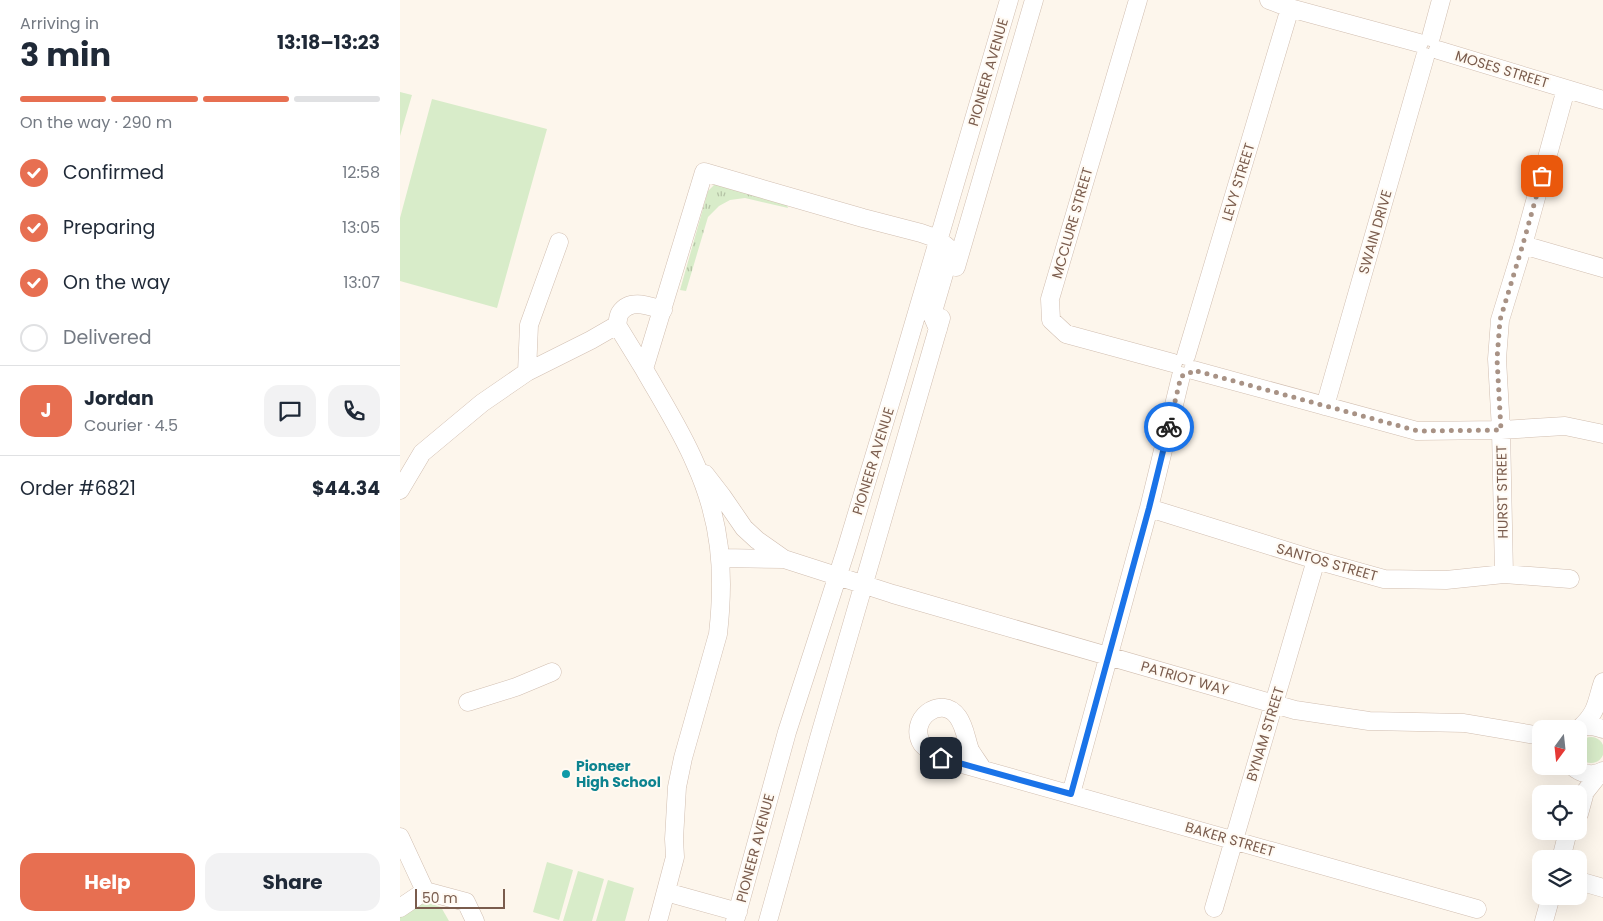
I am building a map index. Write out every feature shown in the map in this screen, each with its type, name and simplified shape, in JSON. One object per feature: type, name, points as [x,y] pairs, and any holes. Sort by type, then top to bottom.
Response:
[{"type":"street","name":"PIONEER AVENUE","points":[[737,916],[787,732],[846,550],[1009,0]]},
{"type":"street","name":"PIONEER AVENUE","points":[[768,921],[863,585],[1034,0]]},
{"type":"street","name":"MCCLURE STREET","points":[[1138,0],[1050,299],[1051,320],[1066,334],[1418,431],[1501,430],[1565,426],[1603,434]]},
{"type":"street","points":[[1269,0],[1290,8]]},
{"type":"street","name":"SWAIN DRIVE","points":[[1325,406],[1441,0]]},
{"type":"street","name":"LEVY STREET","points":[[1071,794],[1149,508],[1183,366],[1290,8]]},
{"type":"street","name":"MOSES STREET","points":[[1290,8],[1603,100]]},
{"type":"street","name":"HURST STREET","points":[[1504,574],[1501,430],[1497,359],[1500,320],[1566,89]]},
{"type":"street","points":[[644,369],[704,172],[938,239],[951,250],[932,316],[938,328]]},
{"type":"street","points":[[527,372],[530,325],[559,242]]},
{"type":"street","points":[[1523,244],[1603,268]]},
{"type":"street","points":[[658,921],[676,858],[674,839],[677,787],[683,758],[718,634],[722,589],[721,558],[716,524],[695,462],[644,369],[617,325],[620,313],[629,305],[641,304],[663,310]]},
{"type":"street","points":[[400,490],[422,453],[482,403],[527,372],[617,325]]},
{"type":"street","points":[[695,462],[744,528],[757,540],[784,559]]},
{"type":"street","name":"SANTOS STREET","points":[[1149,508],[1384,579],[1446,580],[1504,574],[1570,579]]},
{"type":"street","points":[[721,558],[784,559]]},
{"type":"street","name":"PATRIOT WAY","points":[[784,559],[863,585],[1295,710],[1369,721],[1464,723],[1532,734]]},
{"type":"street","name":"BYNAM STREET","points":[[1214,908],[1316,560]]},
{"type":"street","points":[[468,702],[516,687],[552,672]]},
{"type":"street","points":[[1588,720],[1596,709],[1603,682]]},
{"type":"street","points":[[1588,726],[1603,729]]},
{"type":"street","name":"BAKER STREET","points":[[983,770],[1478,908]]},
{"type":"street","points":[[1588,774],[1601,772]]},
{"type":"street","points":[[1587,790],[1601,772]]},
{"type":"street","points":[[400,837],[425,891]]},
{"type":"street","points":[[1587,883],[1603,888]]},
{"type":"street","points":[[400,908],[425,891],[466,902],[475,921]]},
{"type":"street","points":[[666,892],[698,900],[737,916]]},
{"type":"street","points":[[1544,921],[1548,905]]},
{"type":"green space","points":[[400,92],[412,95],[400,136]]},
{"type":"green space","points":[[432,99],[547,129],[497,308],[400,281],[400,218]]},
{"type":"green space","points":[[720,184],[787,205],[788,208],[745,198],[730,200],[719,206],[708,217],[686,291],[680,290],[708,191],[714,185]]},
{"type":"green space","points":[[1588,738],[1596,738],[1603,745],[1603,755],[1600,759],[1596,762],[1588,762]]},
{"type":"green space","points":[[547,862],[573,870],[559,920],[533,912]]},
{"type":"green space","points":[[578,871],[604,879],[592,921],[563,921]]},
{"type":"green space","points":[[608,880],[634,888],[625,921],[596,921]]},
{"type":"green space","points":[[425,902],[441,907],[449,921],[400,921],[400,916]]},
{"type":"way so far","points":[[1169,427],[1181,376],[1188,375],[1193,370],[1418,431],[1501,430],[1497,359],[1500,320],[1542,176]]},
{"type":"place","name":"Pioneer High School","points":[[566,774]]},
{"type":"route","points":[[941,758],[1071,794],[1149,508],[1169,427]]}]
